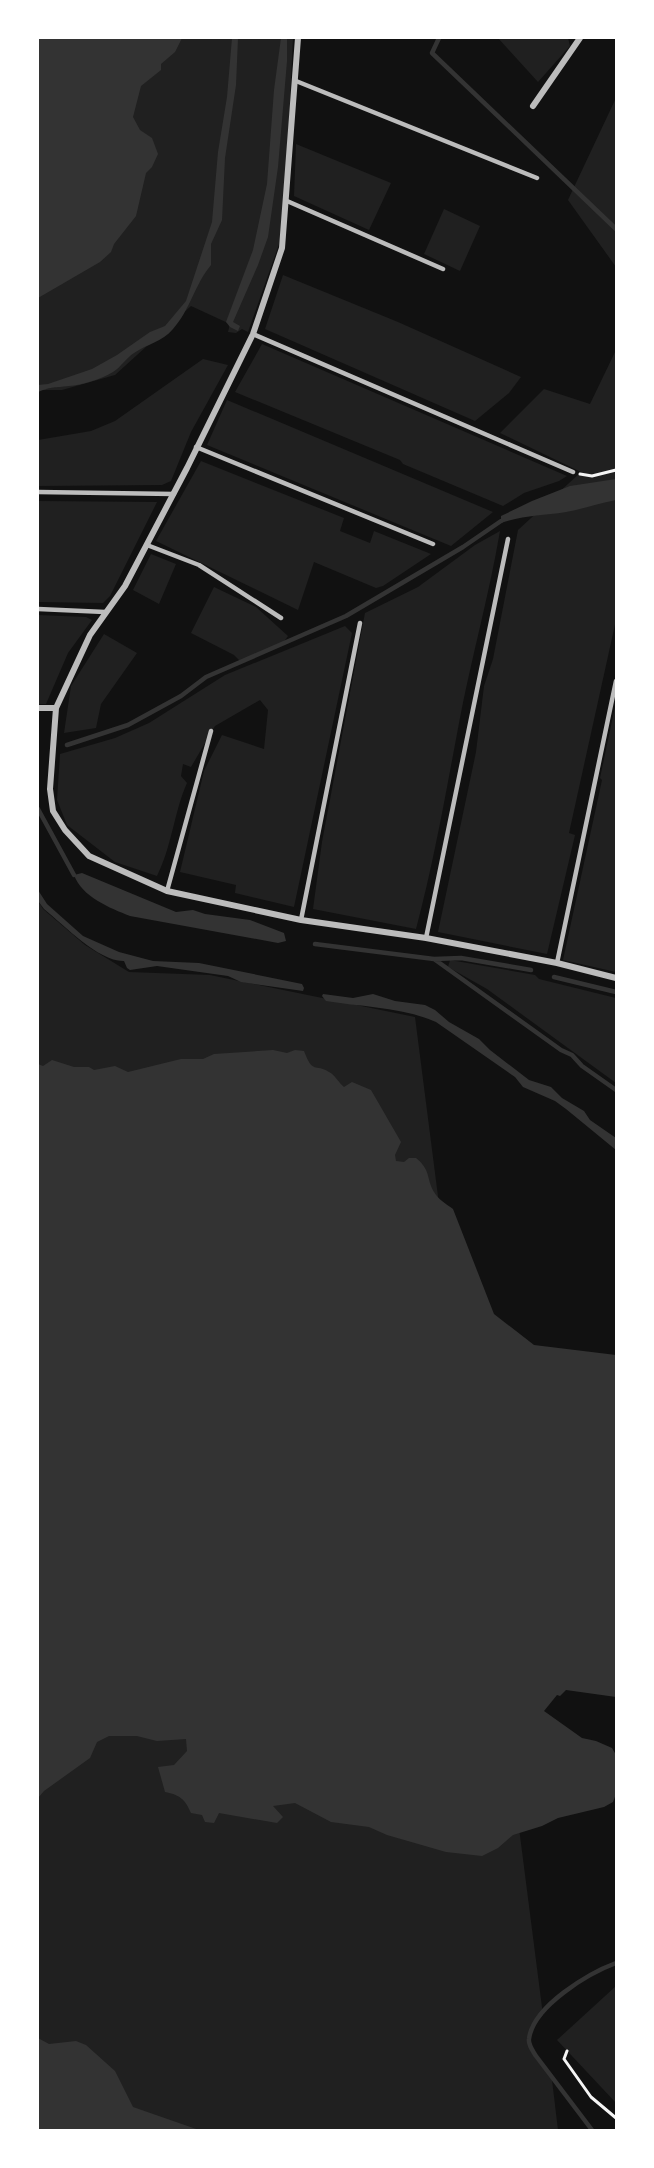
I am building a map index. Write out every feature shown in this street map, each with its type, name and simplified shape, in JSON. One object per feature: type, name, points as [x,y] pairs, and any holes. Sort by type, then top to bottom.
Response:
[{"type":"street","points":[[298,38],[282,248],[253,334],[174,494],[125,586],[105,612],[85,645],[56,708],[50,789],[53,811],[65,830],[89,856],[166,891],[301,920],[426,938],[557,963],[616,978]]},
{"type":"street","points":[[533,106],[580,38]]},
{"type":"street","points":[[38,708],[56,708]]},
{"type":"lane","points":[[296,81],[537,178]]},
{"type":"lane","points":[[287,201],[443,269]]},
{"type":"lane","points":[[253,334],[573,472]]},
{"type":"lane","points":[[196,447],[433,544]]},
{"type":"lane","points":[[38,492],[174,494]]},
{"type":"lane","points":[[426,938],[508,538]]},
{"type":"lane","points":[[147,545],[199,565],[281,618]]},
{"type":"lane","points":[[38,609],[105,612]]},
{"type":"lane","points":[[301,920],[360,622]]},
{"type":"lane","points":[[557,963],[616,681]]},
{"type":"lane","points":[[166,891],[211,731]]},
{"type":"path","points":[[573,472],[592,476],[616,470]]},
{"type":"path","points":[[567,2051],[564,2059],[591,2097],[616,2118]]},
{"type":"shaded area","points":[[38,38],[293,38],[284,230],[248,332],[242,329],[236,333],[228,332],[230,324],[191,306],[115,375],[62,390],[38,390]]},
{"type":"shaded area","points":[[38,38],[182,38],[175,52],[161,64],[161,70],[141,86],[133,117],[140,130],[152,138],[158,154],[152,167],[146,173],[136,216],[114,244],[111,252],[100,262],[38,298]]},
{"type":"shaded area","points":[[232,38],[238,38],[236,85],[225,158],[222,220],[211,244],[211,265],[205,272],[179,322],[164,337],[134,353],[116,370],[103,377],[38,392],[38,385],[48,384],[92,369],[150,332],[165,326],[186,301],[212,222]]},
{"type":"shaded area","points":[[281,38],[287,38],[287,61],[278,167],[268,237],[233,322],[240,326],[238,331],[226,322],[253,250],[267,184],[274,90]]},
{"type":"shaded area","points":[[498,38],[568,38],[570,46],[538,82]]},
{"type":"shaded area","points":[[616,98],[616,267],[568,200]]},
{"type":"shaded area","points":[[296,144],[391,183],[369,230],[294,196]]},
{"type":"shaded area","points":[[444,209],[480,226],[460,271],[424,254]]},
{"type":"shaded area","points":[[283,275],[398,322],[521,377],[509,393],[475,421],[265,329]]},
{"type":"shaded area","points":[[262,344],[567,476],[524,493],[503,506],[403,464],[400,460],[235,392]]},
{"type":"shaded area","points":[[616,350],[616,620],[569,833],[575,835],[547,954],[438,932],[476,752],[484,686],[493,659],[518,530],[581,472],[500,433],[544,389],[590,404]]},
{"type":"shaded area","points":[[203,359],[228,365],[191,432],[171,481],[162,485],[38,486],[38,440],[91,431],[115,421]]},
{"type":"shaded area","points":[[227,400],[493,512],[451,546],[207,445]]},
{"type":"shaded area","points":[[201,461],[344,518],[340,531],[370,543],[374,531],[431,554],[383,586],[376,588],[314,562],[298,610],[156,541]]},
{"type":"shaded area","points":[[616,479],[616,500],[572,511],[525,517],[501,523],[501,516],[570,486]]},
{"type":"shaded area","points":[[38,501],[157,502],[110,596],[103,603],[38,602]]},
{"type":"shaded area","points":[[500,531],[416,929],[313,909],[322,842],[365,613],[418,587],[475,545]]},
{"type":"shaded area","points":[[151,554],[176,564],[159,604],[133,590]]},
{"type":"shaded area","points":[[214,587],[256,607],[288,636],[283,643],[240,661],[234,655],[191,633]]},
{"type":"shaded area","points":[[38,615],[86,617],[92,620],[68,653],[46,704],[38,704]]},
{"type":"shaded area","points":[[345,626],[352,633],[294,907],[235,893],[236,885],[180,872],[204,771],[222,735],[264,749],[268,710],[260,700],[215,726],[191,767],[183,764],[181,776],[187,783],[157,876],[115,862],[67,825],[57,800],[60,754],[115,738],[149,723],[225,675]]},
{"type":"shaded area","points":[[104,634],[137,653],[101,704],[96,728],[64,733],[71,686]]},
{"type":"shaded area","points":[[616,702],[616,972],[563,960],[602,780],[600,778]]},
{"type":"shaded area","points":[[82,873],[176,912],[193,910],[205,914],[250,920],[284,933],[286,941],[278,943],[130,916],[106,905],[83,890],[74,875]]},
{"type":"shaded area","points":[[38,890],[47,904],[83,936],[119,952],[153,961],[199,963],[302,984],[303,991],[241,982],[228,976],[157,966],[130,970],[124,961],[114,960],[93,949],[44,909],[38,901]]},
{"type":"shaded area","points":[[38,901],[43,909],[85,945],[129,972],[210,975],[415,1017],[543,2015],[531,2029],[528,2045],[552,2080],[558,2130],[38,2130]]},
{"type":"shaded area","points":[[450,960],[535,975],[539,979],[616,998],[616,1083],[487,989],[448,967]]},
{"type":"shaded area","points":[[323,994],[353,998],[373,994],[395,1001],[425,1005],[435,1010],[449,1022],[479,1039],[529,1080],[551,1087],[562,1098],[584,1111],[590,1120],[616,1138],[616,1150],[555,1101],[523,1087],[515,1077],[436,1022],[396,1010],[326,1001]]},
{"type":"shaded area","points":[[273,1050],[287,1053],[295,1050],[304,1051],[312,1066],[331,1073],[344,1087],[352,1082],[371,1090],[401,1142],[395,1155],[396,1161],[404,1162],[409,1158],[416,1158],[421,1162],[436,1195],[453,1209],[494,1314],[534,1345],[616,1355],[616,1697],[566,1690],[560,1696],[557,1695],[544,1711],[582,1738],[612,1748],[616,1755],[616,1794],[613,1802],[604,1807],[558,1818],[542,1826],[513,1835],[498,1848],[482,1856],[446,1852],[387,1835],[369,1827],[331,1822],[295,1803],[273,1806],[283,1817],[277,1823],[219,1813],[214,1823],[205,1822],[202,1815],[191,1813],[181,1798],[165,1792],[158,1767],[174,1765],[187,1751],[186,1739],[157,1741],[137,1736],[109,1736],[97,1742],[90,1758],[44,1791],[38,1798],[38,1064],[43,1066],[52,1060],[94,1070],[115,1066],[128,1072],[181,1059],[203,1059],[214,1054]]},
{"type":"shaded area","points":[[616,1986],[616,2103],[557,2040]]},
{"type":"shaded area","points":[[38,2038],[49,2044],[76,2041],[86,2045],[115,2071],[133,2107],[199,2130],[38,2130]]},
{"type":"waterway","points":[[439,38],[432,53],[616,229]]},
{"type":"waterway","points":[[67,745],[128,725],[181,696],[206,677],[346,616],[463,547],[501,521]]},
{"type":"waterway","points":[[38,809],[74,875]]},
{"type":"waterway","points":[[315,944],[434,959],[561,1050],[572,1055],[582,1066],[616,1090]]},
{"type":"waterway","points":[[434,959],[461,958],[531,970]]},
{"type":"waterway","points":[[554,977],[616,992]]},
{"type":"waterway","points":[[592,2130],[536,2056],[529,2039],[540,2015],[551,2003],[592,1974],[616,1963]]}]
